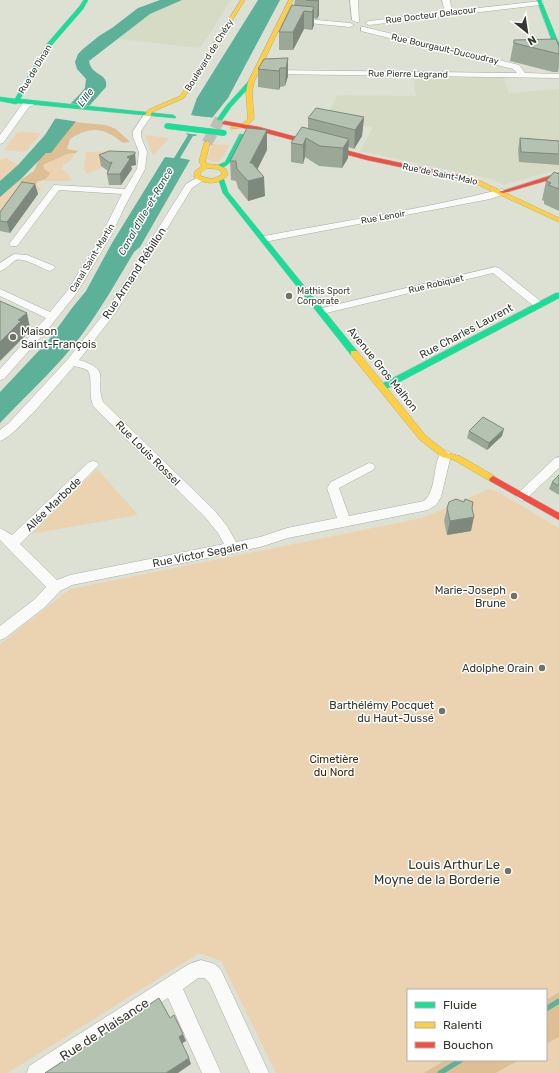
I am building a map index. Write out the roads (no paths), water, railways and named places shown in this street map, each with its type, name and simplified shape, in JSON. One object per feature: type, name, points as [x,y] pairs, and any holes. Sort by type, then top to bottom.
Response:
[{"type":"main road","name":"Rue de Dinan","points":[[16,102],[48,46],[81,8],[86,0]]},
{"type":"main road","name":"Boulevard de Chézy","points":[[148,120],[150,111],[182,97],[243,0]]},
{"type":"main road","points":[[224,126],[232,102],[251,82],[291,0]]},
{"type":"main road","points":[[539,1],[556,34],[559,51]]},
{"type":"main road","points":[[218,167],[227,162],[251,119],[249,104],[251,82]]},
{"type":"main road","name":"Rue de Saint-Malo","points":[[1,104],[16,102],[27,106]]},
{"type":"main road","name":"Rue de Saint-Malo","points":[[1,104],[148,120],[224,126]]},
{"type":"main road","points":[[249,104],[253,110],[288,137]]},
{"type":"main road","name":"Rue de Saint-Malo","points":[[148,120],[173,121]]},
{"type":"main road","name":"Rue de Saint-Malo","points":[[210,122],[243,131],[315,145]]},
{"type":"main road","name":"Rue de Saint-Malo","points":[[243,131],[288,137],[367,158],[474,180],[559,220]]},
{"type":"main road","points":[[207,143],[202,162],[206,166],[218,167],[225,172],[221,178]]},
{"type":"main road","name":"Rue Armand Rébillon","points":[[206,166],[196,174],[204,180],[221,178]]},
{"type":"main road","points":[[502,192],[559,175]]},
{"type":"main road","name":"Avenue Gros Malhon","points":[[221,178],[226,192],[423,438],[445,455],[457,458],[559,517]]},
{"type":"main road","name":"Avenue Gros Malhon","points":[[204,180],[226,192]]},
{"type":"main road","name":"Rue Charles Laurent","points":[[383,387],[392,384],[559,295]]},
{"type":"street","points":[[350,25],[356,20],[354,0]]},
{"type":"street","points":[[446,0],[449,13]]},
{"type":"street","name":"Rue Docteur Delacour","points":[[366,26],[539,1]]},
{"type":"street","name":"Rue Bourgault-Ducoudray","points":[[283,18],[350,25],[355,28],[366,26]]},
{"type":"street","name":"Rue Bourgault-Ducoudray","points":[[356,20],[366,26],[511,65],[518,68],[522,75]]},
{"type":"street","name":"Rue Pierre Legrand","points":[[256,72],[559,76]]},
{"type":"street","points":[[0,141],[27,106]]},
{"type":"street","name":"Canal Saint-Martin","points":[[0,376],[72,292],[106,236],[141,166],[143,152],[137,137],[137,131],[148,120]]},
{"type":"street","name":"Rue Armand Rébillon","points":[[0,437],[13,426],[72,362],[111,312],[189,186],[204,180]]},
{"type":"street","points":[[14,244],[57,187],[128,192]]},
{"type":"street","name":"Rue Lenoir","points":[[264,239],[439,207],[502,192]]},
{"type":"street","points":[[0,268],[14,257],[24,257],[50,268]]},
{"type":"street","name":"Rue Robiquet","points":[[322,312],[495,270],[539,305]]},
{"type":"street","points":[[0,292],[52,317]]},
{"type":"street","name":"Rue Louis Rossel","points":[[72,362],[90,367],[96,375],[96,396],[98,404],[210,514],[230,539],[232,548]]},
{"type":"street","name":"Rue Victor Segalen","points":[[55,587],[70,580],[232,548],[260,542],[286,533],[428,505],[434,500],[445,455]]},
{"type":"street","points":[[522,496],[559,461]]},
{"type":"street","name":"Allée Marbode","points":[[12,543],[93,465]]},
{"type":"street","points":[[345,522],[333,488],[335,485],[369,467]]},
{"type":"street","points":[[0,533],[12,543],[18,551],[55,587],[40,603],[0,634]]},
{"type":"street","name":"Rue de Plaisance","points":[[36,1073],[195,970],[204,968],[211,970],[215,976],[260,1073]]},
{"type":"street","points":[[172,986],[212,1073]]},
{"type":"water","name":"L'Ille","points":[[160,0],[182,0],[150,14],[89,61],[90,66],[105,79],[106,87],[51,153],[46,153],[22,178],[0,197],[0,181],[18,165],[45,135],[55,119],[85,88],[86,79],[77,69],[75,62],[78,54],[99,36],[138,8]]},
{"type":"water","name":"Canal d'Ille-et-Rance","points":[[258,0],[280,0],[228,98],[212,118],[208,117],[196,136],[193,136],[180,158],[190,160],[140,247],[134,252],[101,307],[73,347],[0,423],[0,392],[48,341],[86,291],[112,243],[165,157],[174,158],[188,135],[186,134],[194,116],[191,115],[197,98]]},
{"type":"waterway","points":[[547,1008],[559,1001]]},
{"type":"waterway","points":[[440,1073],[459,1061]]},
{"type":"tunnel","points":[[207,143],[220,119]]},
{"type":"place","name":"Mathis Sport Corporate","points":[[289,296]]},
{"type":"place","name":"Maison Saint-François","points":[[13,337]]},
{"type":"place","name":"Marie-Joseph Brune","points":[[514,596]]},
{"type":"place","name":"Adolphe Orain","points":[[542,668]]},
{"type":"place","name":"Barthélémy Pocquet du Haut-Jussé","points":[[442,711]]},
{"type":"place","name":"Louis Arthur Le Moyne de la Borderie","points":[[508,871]]},
{"type":"park label","name":"Cimetière du Nord","points":[[334,765]]}]
